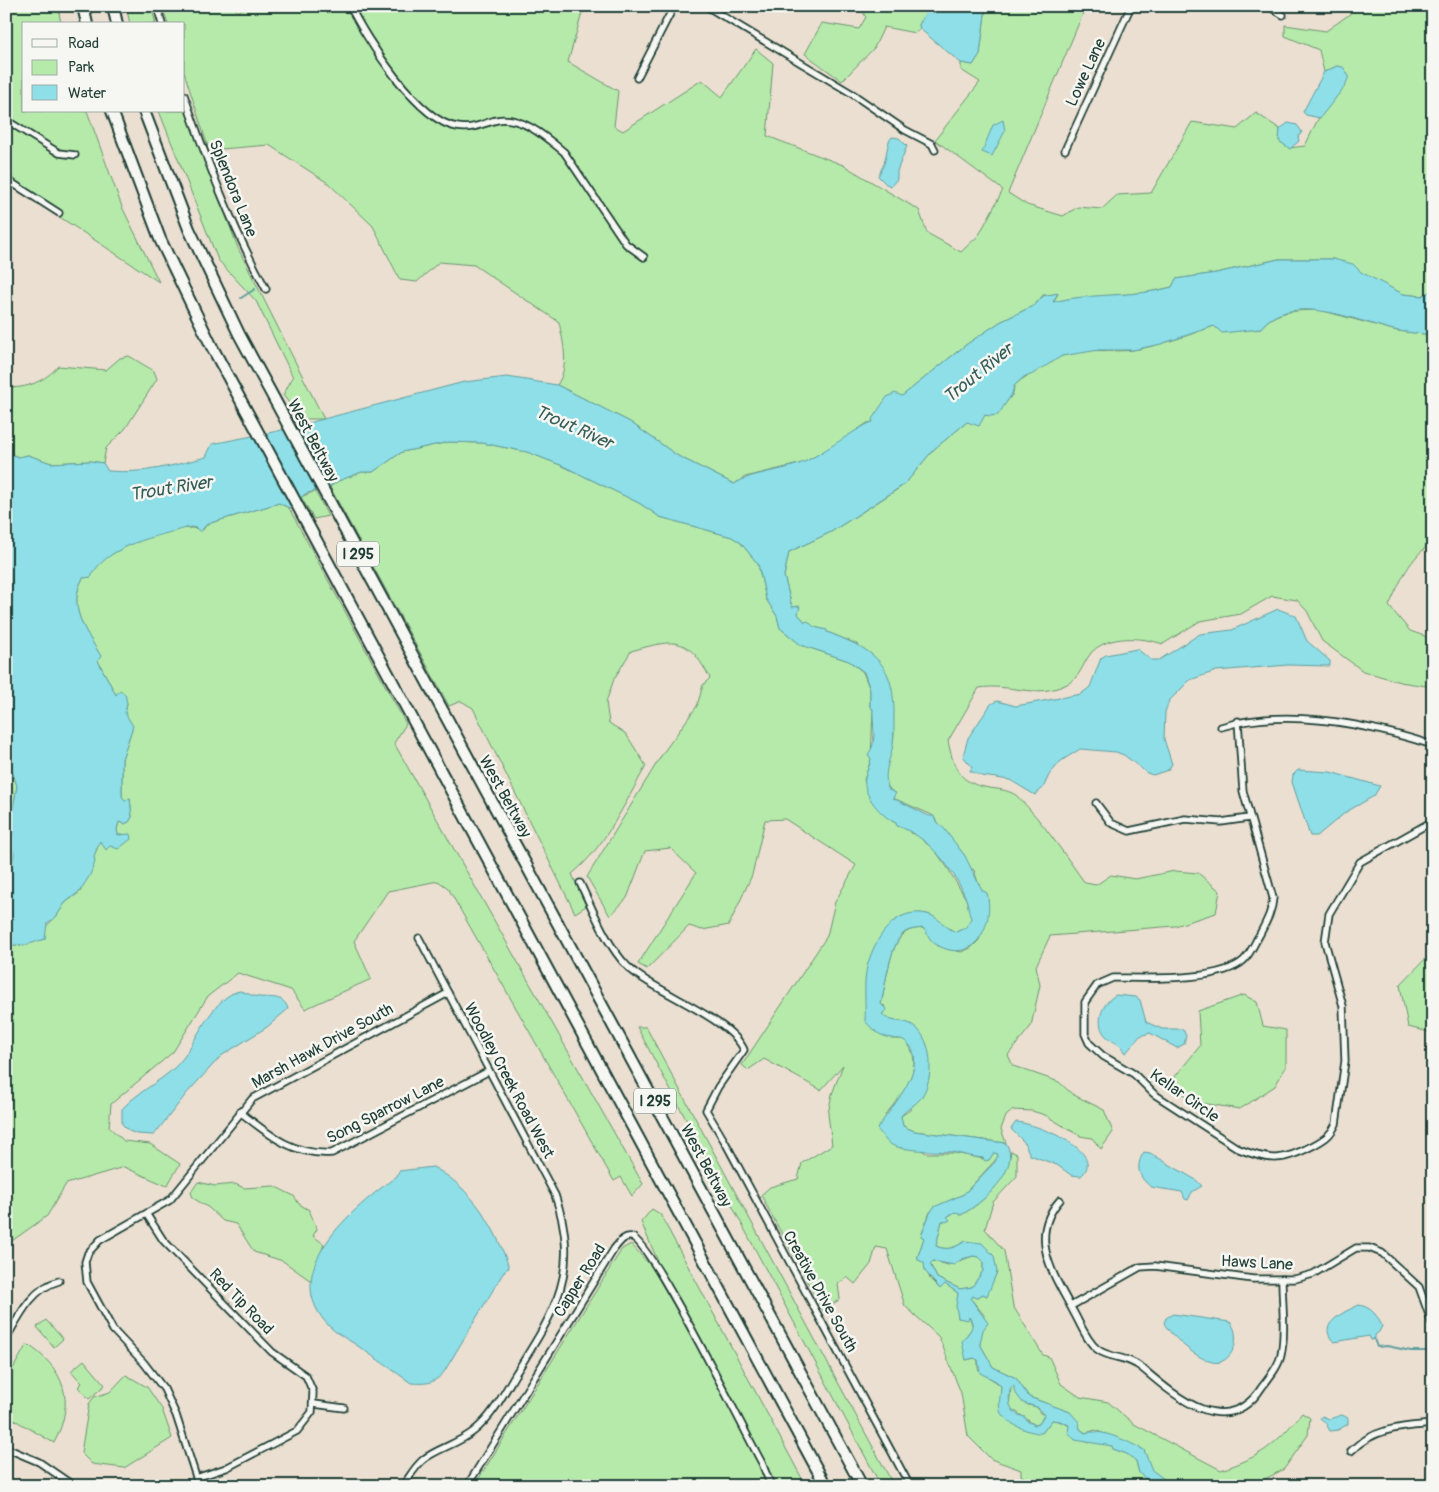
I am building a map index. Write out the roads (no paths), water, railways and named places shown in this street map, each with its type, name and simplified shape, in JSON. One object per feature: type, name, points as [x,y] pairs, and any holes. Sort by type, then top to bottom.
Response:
[{"type":"highway","points":[[82,6],[86,22]]},
{"type":"highway","points":[[113,6],[117,22]]},
{"type":"highway","name":"I 295","points":[[112,112],[144,200],[170,262],[212,347],[826,1486]]},
{"type":"highway","name":"West Beltway","points":[[144,112],[174,193],[198,251],[239,334],[862,1486]]},
{"type":"street","points":[[157,6],[161,22]]},
{"type":"street","points":[[350,6],[364,35],[376,53],[393,75],[422,105],[444,123],[454,127],[469,129],[506,118],[516,120],[555,145],[564,152],[626,244],[644,257]]},
{"type":"street","points":[[637,78],[674,6]]},
{"type":"street","points":[[706,6],[851,93],[905,130],[932,144],[935,150]]},
{"type":"street","name":"Lowe Lane","points":[[1064,150],[1131,6]]},
{"type":"street","points":[[1268,6],[1283,15]]},
{"type":"street","name":"Splendora Lane","points":[[185,98],[204,152],[246,253],[266,289]]},
{"type":"street","points":[[6,120],[59,153],[75,155]]},
{"type":"street","points":[[6,179],[59,213]]},
{"type":"street","points":[[1220,727],[1238,722],[1327,719],[1433,746]]},
{"type":"street","name":"Kellar Circle","points":[[1238,722],[1240,771],[1249,818],[1273,898],[1271,912],[1250,953],[1244,960],[1231,968],[1187,978],[1113,978],[1104,980],[1090,991],[1085,1002],[1085,1034],[1095,1050],[1124,1067],[1154,1094],[1238,1149],[1250,1154],[1278,1159],[1293,1156],[1327,1138],[1336,1124],[1344,1061],[1341,993],[1324,933],[1332,906],[1360,862],[1433,821]]},
{"type":"street","points":[[1096,803],[1111,823],[1129,831],[1185,819],[1221,822],[1249,818]]},
{"type":"street","name":"Creative Drive South","points":[[580,882],[598,920],[626,965],[641,978],[726,1029],[740,1040],[744,1050],[718,1087],[706,1110],[910,1486]]},
{"type":"street","name":"Woodley Creek Road West","points":[[403,1486],[418,1464],[426,1457],[462,1440],[474,1432],[493,1411],[556,1306],[564,1274],[566,1239],[555,1195],[419,938]]},
{"type":"street","name":"Marsh Hawk Drive South","points":[[196,1478],[176,1415],[164,1389],[144,1362],[112,1330],[87,1282],[85,1262],[88,1253],[100,1240],[162,1206],[178,1192],[252,1099],[448,993]]},
{"type":"street","name":"Song Sparrow Lane","points":[[240,1112],[278,1142],[322,1154],[332,1153],[489,1071]]},
{"type":"street","points":[[1060,1200],[1049,1216],[1045,1241],[1050,1271],[1090,1342],[1100,1352],[1128,1359],[1170,1392],[1207,1411],[1224,1414],[1239,1409],[1254,1398],[1281,1356],[1282,1279]]},
{"type":"street","name":"Red Tip Road","points":[[147,1215],[162,1240],[272,1352],[306,1376],[313,1392],[314,1404]]},
{"type":"street","name":"Capper Road","points":[[467,1486],[614,1248],[623,1239],[630,1237],[634,1238],[646,1250],[665,1282],[762,1463],[771,1486]]},
{"type":"street","name":"Haws Lane","points":[[1071,1306],[1140,1267],[1148,1266],[1253,1279],[1305,1277],[1356,1248],[1376,1250],[1419,1287],[1433,1326]]},
{"type":"street","points":[[6,1339],[38,1292],[46,1284],[60,1281]]},
{"type":"street","points":[[199,1486],[196,1478],[226,1468],[297,1431],[308,1420],[314,1404],[344,1408]]},
{"type":"street","points":[[1351,1452],[1361,1442],[1387,1429],[1433,1424]]},
{"type":"street","points":[[6,1448],[39,1462],[74,1486]]},
{"type":"water","points":[[929,6],[986,6],[980,54],[973,65],[961,63],[920,29],[919,25]]},
{"type":"water","points":[[1337,66],[1343,67],[1349,76],[1345,86],[1320,118],[1306,115],[1303,112],[1324,72]]},
{"type":"water","points":[[1003,120],[1005,131],[992,156],[982,152],[993,125]]},
{"type":"water","points":[[1288,123],[1297,125],[1302,132],[1298,137],[1299,141],[1290,149],[1279,141],[1280,129]]},
{"type":"water","points":[[892,137],[899,138],[907,146],[897,171],[897,179],[891,186],[878,176],[884,164],[889,141]]},
{"type":"water","name":"Trout River","points":[[1279,259],[1333,259],[1353,264],[1361,272],[1403,294],[1422,296],[1433,290],[1433,335],[1399,331],[1343,315],[1306,310],[1288,311],[1273,317],[1260,329],[1222,333],[1214,326],[1161,344],[1133,350],[1099,350],[1062,356],[1031,375],[1025,376],[1014,386],[1012,394],[998,415],[985,415],[979,426],[967,422],[933,450],[905,484],[831,532],[789,552],[784,576],[792,607],[800,606],[798,614],[805,622],[808,621],[814,627],[827,630],[827,632],[855,644],[876,658],[884,667],[893,693],[894,710],[893,745],[886,773],[889,790],[896,793],[893,798],[929,816],[934,816],[935,820],[942,826],[965,856],[982,890],[987,893],[989,905],[988,918],[979,939],[971,946],[962,950],[950,950],[934,943],[923,928],[910,930],[899,938],[886,977],[881,1004],[887,1010],[882,1014],[886,1017],[894,1021],[906,1022],[920,1032],[925,1040],[930,1060],[930,1070],[925,1090],[921,1098],[901,1116],[903,1126],[914,1131],[1006,1143],[1010,1153],[1009,1164],[1005,1174],[989,1194],[970,1210],[961,1215],[955,1212],[947,1217],[950,1220],[942,1221],[936,1246],[940,1248],[954,1247],[965,1241],[982,1243],[994,1256],[997,1272],[987,1296],[983,1294],[976,1298],[973,1296],[971,1299],[988,1323],[983,1330],[980,1344],[993,1367],[1016,1378],[1029,1397],[1070,1412],[1079,1422],[1080,1429],[1085,1433],[1099,1432],[1107,1434],[1144,1450],[1152,1470],[1173,1486],[1154,1486],[1139,1473],[1136,1461],[1127,1454],[1113,1449],[1112,1446],[1075,1440],[1068,1432],[1069,1425],[1060,1421],[1052,1420],[1042,1433],[1037,1433],[1025,1430],[1007,1420],[999,1408],[1001,1386],[996,1381],[980,1373],[978,1360],[974,1358],[966,1360],[962,1342],[971,1330],[972,1324],[969,1317],[968,1320],[958,1318],[956,1306],[958,1293],[945,1284],[940,1289],[925,1271],[924,1263],[917,1259],[924,1238],[921,1236],[934,1207],[964,1194],[995,1162],[998,1154],[994,1153],[989,1160],[985,1161],[983,1158],[952,1152],[902,1148],[888,1143],[877,1129],[906,1086],[915,1061],[913,1050],[905,1041],[880,1034],[865,1021],[866,973],[870,956],[875,946],[888,927],[896,920],[905,915],[927,914],[935,917],[956,932],[967,927],[971,918],[968,904],[955,876],[938,854],[908,830],[897,826],[896,823],[879,811],[870,798],[865,785],[865,778],[871,759],[868,754],[873,745],[873,709],[870,707],[870,690],[864,672],[849,661],[801,645],[780,628],[777,616],[766,599],[758,564],[740,542],[732,537],[660,517],[639,503],[563,466],[527,452],[482,443],[449,442],[402,452],[373,472],[362,472],[330,486],[305,494],[289,508],[279,503],[207,524],[200,532],[196,528],[190,527],[149,538],[120,549],[98,566],[91,577],[83,578],[77,598],[77,608],[89,637],[101,656],[98,661],[116,695],[120,690],[125,694],[127,703],[125,713],[133,726],[122,759],[122,796],[125,801],[130,798],[132,817],[129,822],[124,824],[119,822],[117,829],[118,835],[130,834],[131,839],[118,849],[110,846],[106,850],[100,841],[94,856],[95,862],[90,875],[80,891],[65,903],[56,917],[47,923],[45,939],[26,945],[6,945],[6,875],[13,862],[14,853],[11,848],[13,831],[6,820],[12,814],[17,786],[9,761],[6,736],[6,623],[9,624],[11,585],[6,531],[6,453],[19,457],[28,455],[51,463],[90,461],[103,463],[108,471],[121,472],[158,468],[206,457],[212,444],[278,431],[464,382],[507,377],[557,385],[630,422],[678,456],[734,484],[751,476],[804,462],[873,422],[872,419],[887,397],[895,393],[902,396],[967,344],[1000,322],[1035,305],[1043,296],[1058,293],[1053,302],[1083,297],[1143,293],[1172,287],[1176,279],[1216,273]],"holes":[[[973,1256],[979,1257],[983,1261],[983,1271],[972,1287],[960,1289],[937,1278],[930,1264],[933,1261],[954,1265],[962,1259]],[[1014,1386],[1014,1391],[1023,1403],[1037,1407],[1044,1415],[1039,1424],[1035,1425],[1027,1421],[1025,1417],[1012,1410],[1009,1397],[1011,1387]]]},
{"type":"water","points":[[1278,609],[1296,616],[1307,641],[1330,661],[1330,666],[1288,665],[1216,671],[1190,680],[1169,701],[1165,712],[1164,739],[1172,764],[1168,770],[1153,775],[1147,773],[1124,755],[1116,752],[1080,749],[1061,761],[1049,775],[1043,788],[1035,795],[1010,780],[982,776],[970,771],[972,767],[963,756],[968,738],[991,704],[997,701],[1016,706],[1081,694],[1090,687],[1101,658],[1106,655],[1137,649],[1151,660],[1159,660],[1200,634],[1232,630]]},
{"type":"water","points":[[1298,770],[1330,772],[1380,786],[1374,796],[1346,812],[1317,836],[1310,836],[1292,782],[1293,775]]},
{"type":"water","points":[[240,991],[257,997],[280,999],[288,1009],[267,1027],[221,1056],[187,1093],[154,1135],[137,1134],[129,1131],[122,1124],[122,1109],[177,1065],[215,1009],[231,994]]},
{"type":"water","points":[[1116,995],[1136,997],[1140,1000],[1146,1022],[1162,1029],[1183,1029],[1186,1036],[1184,1044],[1177,1048],[1150,1033],[1140,1036],[1126,1053],[1124,1052],[1119,1045],[1102,1031],[1100,1020],[1107,1003]]},
{"type":"water","points":[[1016,1122],[1038,1127],[1066,1140],[1077,1148],[1085,1157],[1087,1167],[1081,1176],[1071,1175],[1057,1165],[1030,1155],[1024,1142],[1011,1129]]},
{"type":"water","points":[[1144,1152],[1150,1153],[1196,1180],[1202,1186],[1192,1192],[1188,1200],[1185,1199],[1182,1192],[1151,1187],[1143,1179],[1139,1171],[1139,1162]]},
{"type":"water","points":[[433,1167],[460,1186],[481,1210],[497,1238],[509,1268],[505,1270],[444,1372],[437,1379],[429,1382],[411,1383],[330,1327],[315,1306],[311,1284],[316,1263],[327,1242],[361,1205],[397,1176],[399,1171]]},
{"type":"water","points":[[1359,1305],[1373,1312],[1382,1326],[1375,1335],[1375,1339],[1371,1340],[1369,1336],[1334,1342],[1329,1335],[1328,1329],[1330,1324],[1340,1315]]},
{"type":"water","points":[[1173,1314],[1230,1322],[1235,1332],[1235,1344],[1230,1355],[1220,1362],[1214,1362],[1197,1355],[1180,1342],[1164,1323],[1166,1318]]},
{"type":"water","points":[[1342,1415],[1348,1418],[1348,1424],[1338,1430],[1330,1431],[1325,1422],[1320,1418],[1322,1416],[1329,1419]]},
{"type":"waterway","points":[[241,298],[255,289]]},
{"type":"waterway","points":[[1374,1339],[1377,1347],[1387,1346],[1411,1351],[1429,1351]]}]
